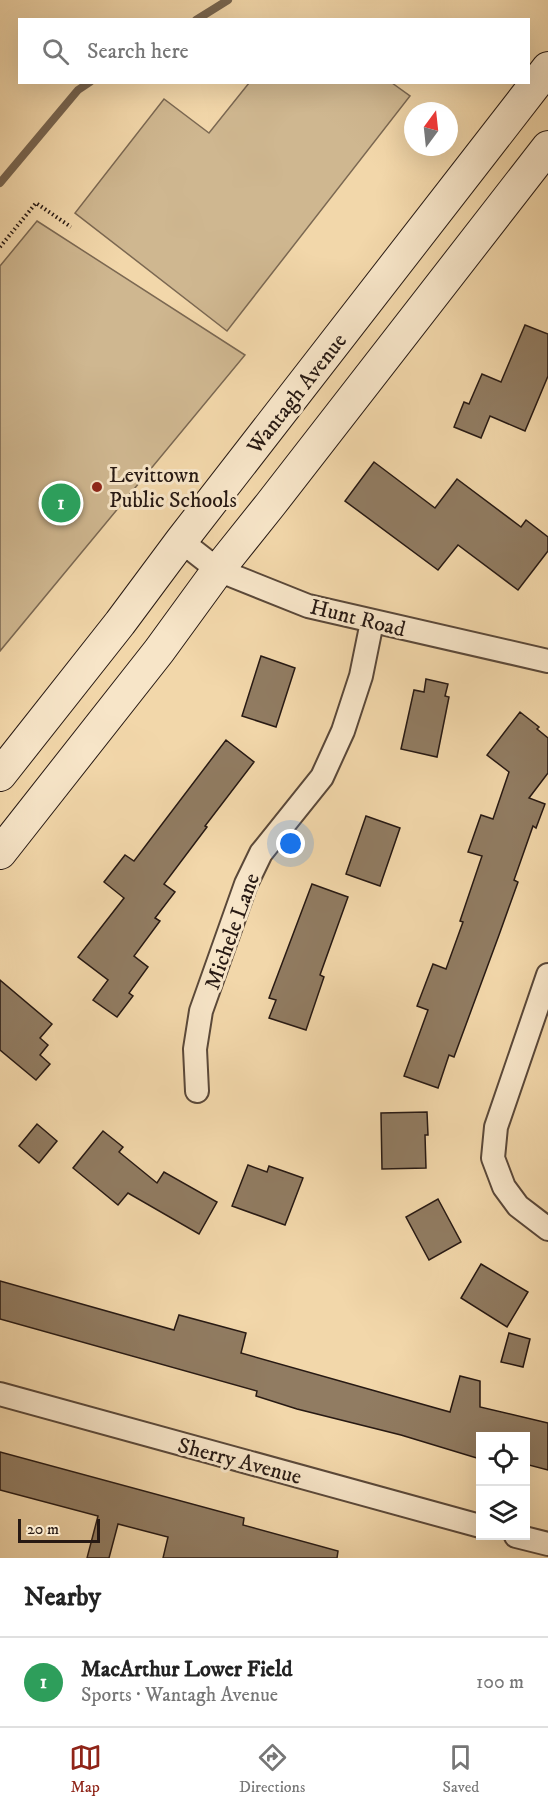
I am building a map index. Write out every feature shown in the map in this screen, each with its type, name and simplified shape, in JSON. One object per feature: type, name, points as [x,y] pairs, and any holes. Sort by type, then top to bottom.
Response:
[{"type":"main road","name":"Wantagh Avenue","points":[[0,776],[548,68]]},
{"type":"main road","points":[[0,853],[548,147]]},
{"type":"street","name":"Hunt Road","points":[[181,541],[218,570],[308,606],[548,661]]},
{"type":"street","name":"Michele Lane","points":[[197,1091],[195,1049],[201,1011],[246,884],[261,852],[322,777],[343,731],[361,676],[372,622]]},
{"type":"street","points":[[548,975],[495,1128],[493,1158],[504,1187],[518,1206],[548,1229]]},
{"type":"street","name":"Sherry Avenue","points":[[0,1394],[476,1525]]},
{"type":"street","points":[[530,1540],[548,1544]]},
{"type":"path","points":[[0,247],[36,203],[71,227]]},
{"type":"shaded area","points":[[248,84],[393,84],[410,96],[227,331],[75,213],[164,99],[209,133]]},
{"type":"shaded area","points":[[37,221],[245,355],[0,651],[0,266]]},
{"type":"building","points":[[525,325],[548,334],[548,376],[525,431],[490,416],[481,438],[454,427],[464,402],[469,404],[482,374],[501,382]]},
{"type":"building","points":[[374,462],[435,508],[457,479],[521,527],[526,520],[548,537],[548,551],[518,590],[458,545],[438,570],[345,501]]},
{"type":"building","points":[[261,656],[295,668],[276,727],[242,716]]},
{"type":"building","points":[[426,679],[448,684],[445,696],[449,697],[437,757],[401,749],[414,690],[424,692]]},
{"type":"building","points":[[520,712],[539,727],[537,729],[548,738],[548,773],[529,798],[545,804],[536,828],[533,826],[514,880],[518,882],[454,1057],[449,1055],[438,1088],[404,1076],[428,1010],[417,1006],[433,964],[446,969],[463,922],[460,921],[482,856],[468,852],[481,815],[493,819],[509,772],[487,755]]},
{"type":"building","points":[[226,740],[254,762],[164,884],[175,892],[155,918],[160,921],[134,956],[148,967],[129,993],[133,996],[117,1017],[93,1000],[108,980],[78,957],[124,898],[104,882],[125,855],[134,861]]},
{"type":"building","points":[[366,816],[400,828],[380,886],[346,874]]},
{"type":"building","points":[[312,884],[348,897],[320,975],[324,977],[306,1030],[269,1018],[276,1000],[269,998]]},
{"type":"building","points":[[0,980],[52,1024],[40,1038],[48,1045],[40,1055],[50,1064],[36,1080],[0,1050]]},
{"type":"building","points":[[427,1112],[426,1168],[382,1169],[381,1113]]},
{"type":"building","points":[[37,1124],[57,1141],[39,1163],[19,1146]]},
{"type":"building","points":[[103,1131],[123,1147],[119,1152],[157,1183],[164,1172],[217,1202],[199,1234],[128,1193],[118,1205],[73,1168]]},
{"type":"building","points":[[248,1165],[267,1172],[269,1166],[303,1178],[285,1225],[232,1206]]},
{"type":"building","points":[[438,1199],[461,1242],[429,1260],[406,1217]]},
{"type":"building","points":[[481,1264],[528,1292],[507,1327],[461,1298]]},
{"type":"building","points":[[0,1281],[174,1330],[179,1315],[246,1333],[241,1353],[450,1412],[460,1376],[480,1381],[480,1407],[548,1423],[548,1470],[530,1465],[530,1432],[476,1432],[476,1458],[401,1435],[297,1409],[256,1396],[257,1391],[0,1319]]},
{"type":"building","points":[[509,1333],[530,1339],[523,1367],[501,1362]]},
{"type":"building","points":[[0,1452],[244,1518],[243,1525],[338,1551],[337,1558],[163,1558],[168,1537],[118,1524],[109,1558],[87,1558],[98,1516],[0,1490]]},
{"type":"waterway","points":[[199,18],[228,0]]},
{"type":"waterway","points":[[0,183],[78,90],[87,84]]},
{"type":"place","name":"Levittown Public Schools","points":[[97,487]]},
{"type":"place","name":"MacArthur Lower Field","points":[[61,503]]}]
